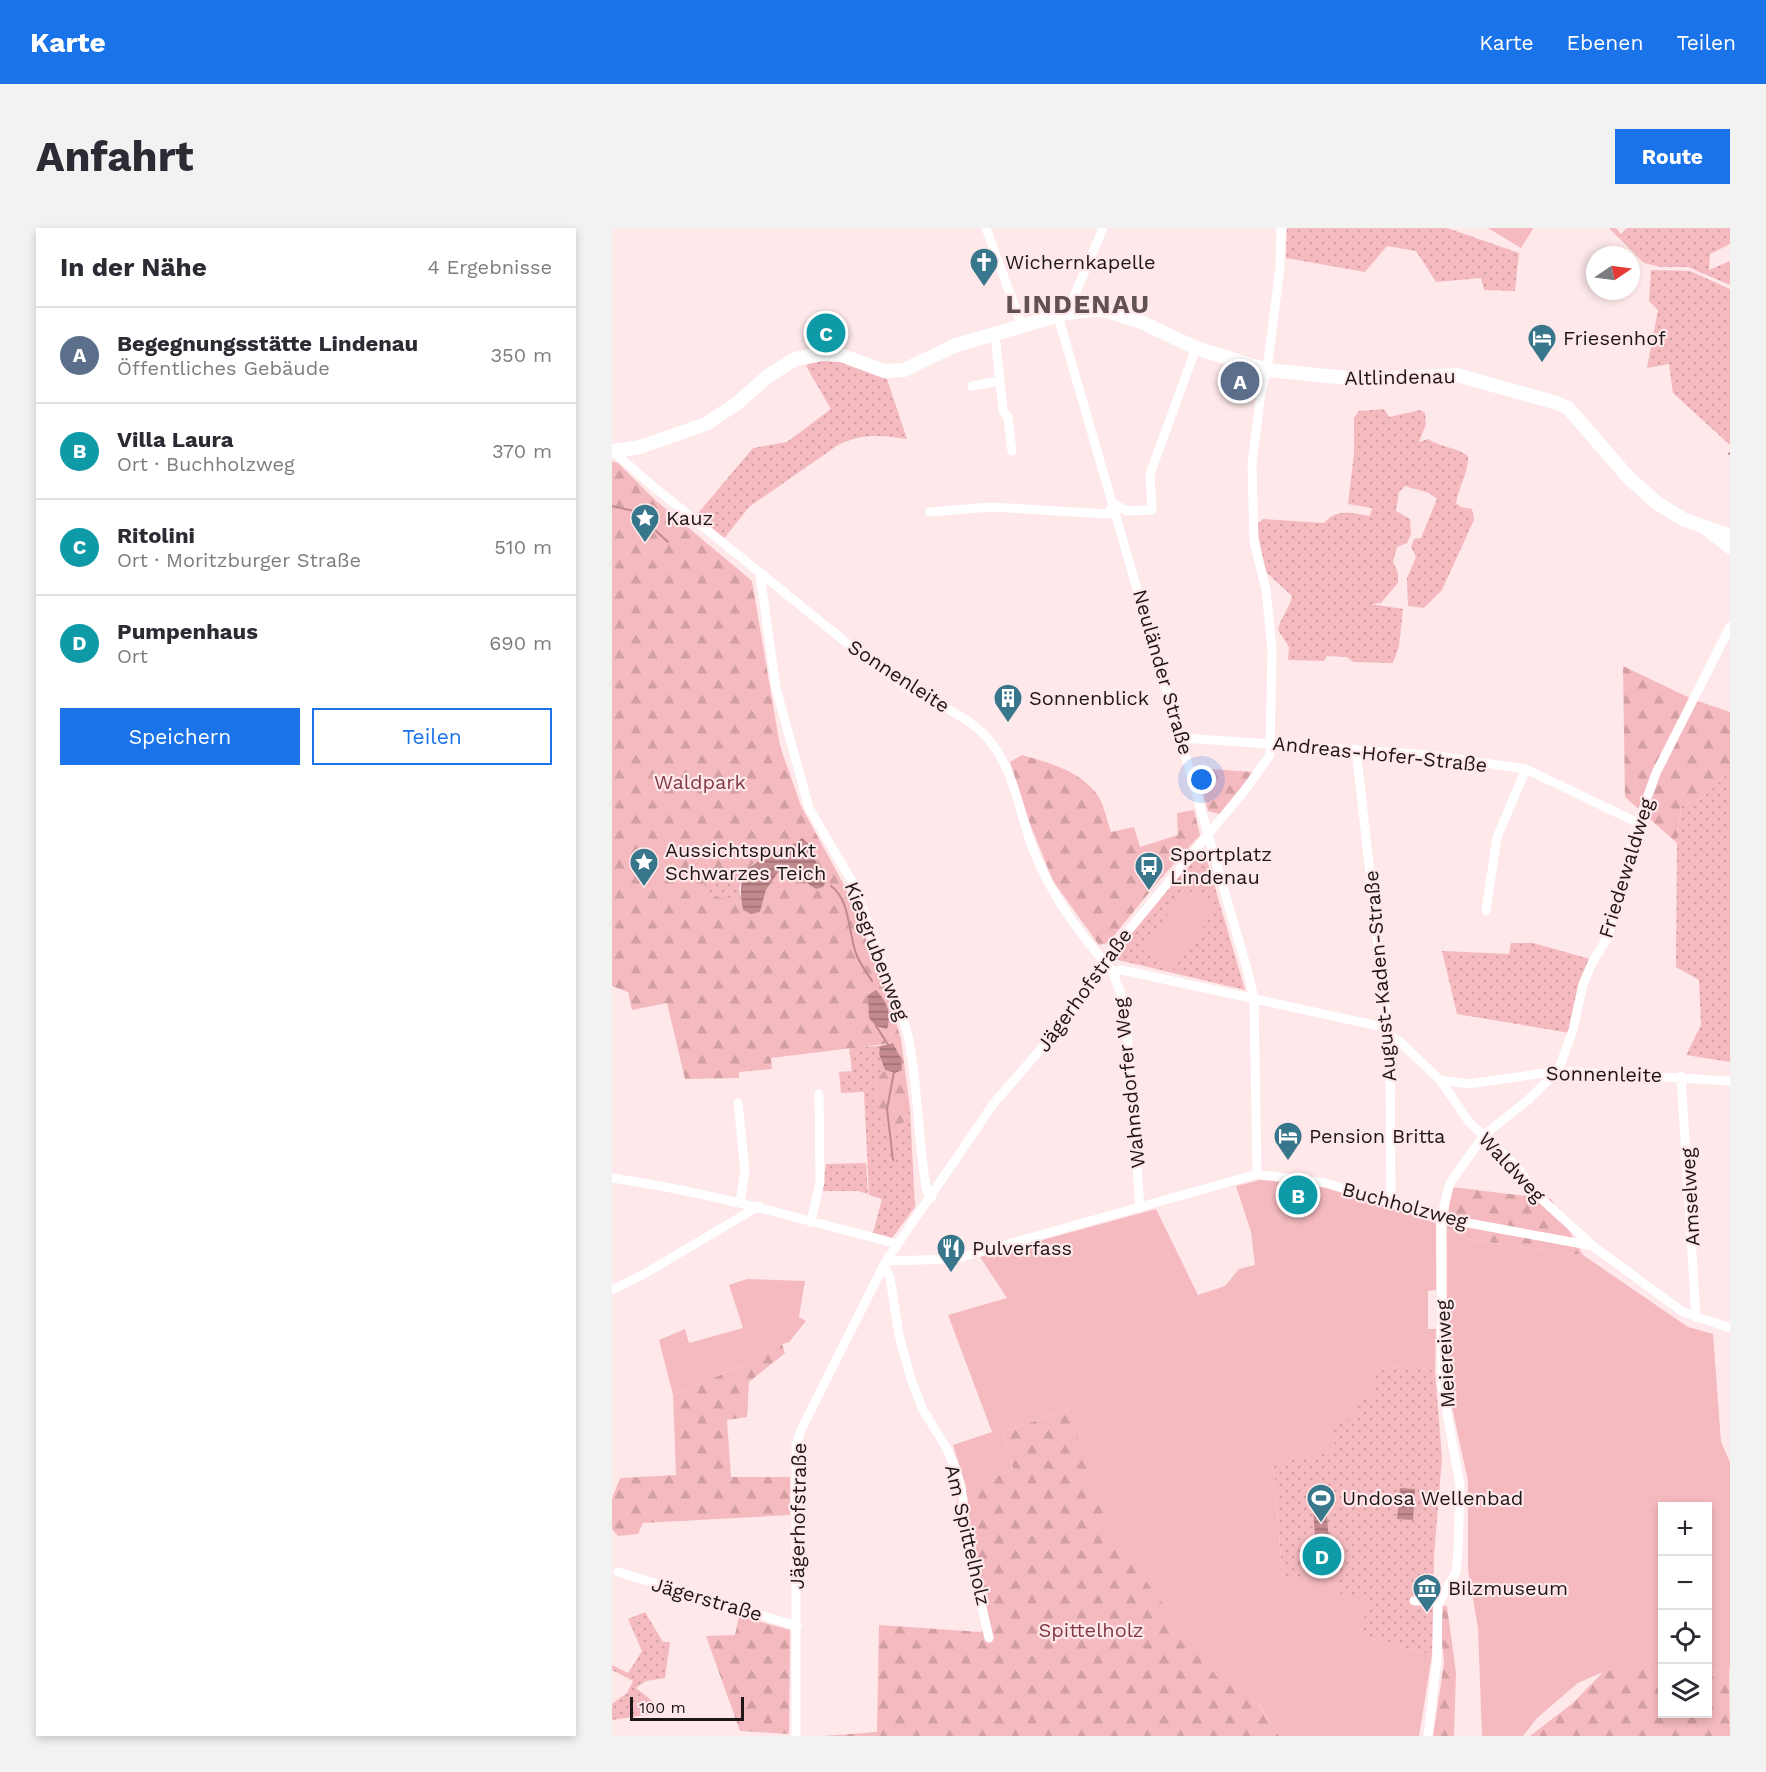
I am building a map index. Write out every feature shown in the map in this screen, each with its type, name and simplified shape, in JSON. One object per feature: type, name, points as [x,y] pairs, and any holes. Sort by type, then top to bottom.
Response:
[{"type":"street","points":[[986,228],[1022,326]]},
{"type":"street","points":[[1062,315],[1103,228]]},
{"type":"street","name":"Jägerhofstraße","points":[[796,1736],[796,1445],[801,1430],[885,1263],[994,1103],[1060,1027],[1154,897],[1207,836],[1270,755],[1273,742],[1272,649],[1266,590],[1254,542],[1252,463],[1280,267],[1281,228]]},
{"type":"street","name":"Altlindenau","points":[[613,451],[663,440],[706,424],[736,404],[768,375],[795,359],[822,354],[841,355],[894,372],[904,370],[956,345],[1062,315],[1091,310],[1112,312],[1146,324],[1196,348],[1267,370],[1368,380],[1457,375],[1557,403],[1576,416],[1629,478],[1671,514],[1730,536]]},
{"type":"street","name":"Neuländer Straße","points":[[1062,315],[1114,504],[1200,798],[1207,836],[1254,999],[1257,1174]]},
{"type":"street","points":[[995,335],[1001,375],[999,381],[1002,410],[1008,418],[1012,451]]},
{"type":"street","points":[[930,512],[991,507],[1108,514],[1114,504],[1127,511],[1152,510],[1150,474],[1196,348]]},
{"type":"street","points":[[972,386],[999,381]]},
{"type":"street","name":"Sonnenleite","points":[[613,451],[760,574],[879,669],[916,693],[964,717],[988,738],[1005,766],[1032,847],[1059,902],[1068,919],[1105,963]]},
{"type":"street","name":"Altlindenau","points":[[1697,524],[1730,550]]},
{"type":"street","name":"Kiesgrubenweg","points":[[760,574],[776,688],[809,808],[854,885],[907,1032],[912,1055],[921,1160],[927,1192],[932,1197]]},
{"type":"street","name":"Friedewaldweg","points":[[1441,1218],[1450,1183],[1484,1135],[1528,1100],[1557,1071],[1573,1030],[1583,984],[1593,961],[1608,937],[1638,823],[1656,773],[1730,627]]},
{"type":"street","name":"Andreas-Hofer-Straße","points":[[1182,738],[1273,742],[1430,754],[1526,769],[1638,823]]},
{"type":"street","name":"August-Kaden-Straße","points":[[1356,749],[1388,1031],[1391,1204]]},
{"type":"street","points":[[1486,911],[1497,837],[1526,769]]},
{"type":"street","name":"Wahnsdorfer Weg","points":[[1105,963],[1112,971],[1125,1012],[1140,1208]]},
{"type":"street","points":[[1112,971],[1122,970],[1388,1031],[1440,1080]]},
{"type":"street","name":"Sonnenleite","points":[[1440,1080],[1469,1084],[1484,1083],[1557,1071],[1681,1076],[1730,1081]]},
{"type":"street","name":"Amselweg","points":[[1681,1076],[1696,1318]]},
{"type":"street","name":"Waldweg","points":[[1440,1080],[1469,1122],[1516,1167],[1536,1194],[1593,1246]]},
{"type":"street","points":[[811,1222],[820,1182],[819,1094]]},
{"type":"street","points":[[738,1103],[745,1171],[740,1202]]},
{"type":"street","name":"Buchholzweg","points":[[885,1263],[955,1259],[1257,1174],[1325,1183],[1441,1218],[1593,1246],[1683,1312],[1730,1328]]},
{"type":"street","points":[[612,1178],[669,1186],[759,1206],[897,1244]]},
{"type":"street","points":[[612,1290],[653,1269],[759,1206]]},
{"type":"street","name":"Meiereiweg","points":[[1428,1736],[1437,1658],[1439,1601],[1456,1572],[1460,1485],[1442,1385],[1441,1218]]},
{"type":"street","name":"Am Spittelholz","points":[[885,1263],[890,1278],[899,1335],[910,1376],[922,1408],[947,1449],[957,1473],[963,1499],[965,1533],[990,1638]]},
{"type":"street","name":"Jägerstraße","points":[[618,1572],[797,1626]]},
{"type":"street","points":[[1414,1601],[1439,1601]]},
{"type":"green space","points":[[1287,228],[1447,228],[1519,253],[1515,291],[1484,290],[1481,278],[1436,282],[1416,251],[1387,246],[1365,272],[1286,258]]},
{"type":"green space","points":[[1488,228],[1532,228],[1533,229],[1521,248]]},
{"type":"green space","points":[[1609,228],[1616,228],[1621,234],[1627,228],[1730,228],[1730,244],[1710,254],[1709,270],[1730,261],[1730,285],[1688,267],[1661,267],[1644,263],[1640,259],[1640,246],[1627,246]]},
{"type":"green space","points":[[1651,270],[1690,271],[1730,289],[1730,445],[1673,393],[1669,364],[1647,368],[1658,310],[1649,301]]},
{"type":"green space","points":[[845,360],[887,379],[907,439],[872,436],[855,438],[838,445],[749,507],[723,540],[694,518],[753,448],[787,442],[831,409],[806,366],[812,361]]},
{"type":"green space","points":[[1384,409],[1389,417],[1420,410],[1425,413],[1426,424],[1419,442],[1428,439],[1468,456],[1456,503],[1461,507],[1472,509],[1474,520],[1442,590],[1424,608],[1408,606],[1407,578],[1416,557],[1411,547],[1414,539],[1421,538],[1437,499],[1429,493],[1405,486],[1399,492],[1396,511],[1410,519],[1411,534],[1407,543],[1397,547],[1393,562],[1398,573],[1398,583],[1381,603],[1371,604],[1403,609],[1399,646],[1393,663],[1353,662],[1347,657],[1327,656],[1324,661],[1288,660],[1289,647],[1278,630],[1292,596],[1266,572],[1256,524],[1264,519],[1324,523],[1339,513],[1370,516],[1372,508],[1348,504],[1354,454],[1354,418],[1359,411]]},
{"type":"green space","name":"Waldpark","points":[[612,461],[618,463],[654,499],[752,581],[780,746],[801,806],[844,885],[883,981],[901,1039],[910,1109],[898,1133],[888,1134],[877,1103],[876,1080],[885,1070],[895,1073],[893,1043],[771,1058],[772,1069],[739,1072],[739,1078],[685,1079],[667,1003],[632,1010],[628,992],[612,986]],"holes":[[[802,838],[809,886],[796,875],[779,871],[766,890],[760,912],[743,910],[741,898],[721,898],[704,892],[707,871],[742,877],[753,864],[785,851]]]},
{"type":"green space","points":[[1623,666],[1692,699],[1730,712],[1730,771],[1702,798],[1681,806],[1677,843],[1625,797]]},
{"type":"green space","points":[[1022,755],[1062,768],[1081,778],[1099,797],[1111,832],[1134,827],[1140,847],[1178,835],[1177,813],[1194,810],[1200,835],[1108,943],[1099,945],[1053,881],[1029,821],[1010,762]]},
{"type":"green space","points":[[1196,768],[1253,772],[1220,814],[1208,811]]},
{"type":"green space","points":[[1730,771],[1730,1062],[1686,1055],[1701,1025],[1699,980],[1676,967],[1677,843],[1681,806],[1702,798]]},
{"type":"green space","points":[[1204,850],[1245,990],[1114,959],[1144,915]]},
{"type":"green space","points":[[707,870],[742,877],[739,889],[741,898],[721,898],[703,892]]},
{"type":"green space","points":[[1186,888],[1216,909],[1172,971],[1142,950]]},
{"type":"green space","points":[[1511,943],[1533,943],[1590,959],[1570,1033],[1457,1014],[1442,951],[1509,954]]},
{"type":"green space","points":[[880,1046],[879,1054],[885,1070],[876,1080],[877,1103],[898,1133],[910,1109],[915,1207],[892,1238],[873,1233],[882,1199],[869,1195],[864,1092],[841,1093],[839,1072],[852,1071],[849,1047]]},
{"type":"green space","points":[[866,1163],[868,1194],[858,1191],[822,1191],[826,1164]]},
{"type":"green space","points":[[1260,1180],[1321,1184],[1436,1223],[1436,1290],[1428,1291],[1428,1329],[1436,1329],[1435,1371],[1408,1365],[1373,1370],[1373,1396],[1355,1398],[1355,1419],[1334,1420],[1335,1451],[1273,1464],[1283,1581],[1336,1568],[1341,1595],[1368,1600],[1361,1636],[1432,1655],[1419,1736],[1279,1736],[1258,1703],[1217,1677],[1128,1557],[1114,1544],[1068,1409],[1003,1432],[1013,1469],[967,1490],[953,1445],[992,1432],[948,1315],[1007,1298],[980,1257],[1156,1209],[1198,1295],[1225,1286],[1239,1269],[1255,1265],[1251,1232],[1236,1186]]},
{"type":"green space","points":[[1451,1187],[1551,1199],[1583,1255],[1472,1240],[1447,1230]]},
{"type":"green space","points":[[1447,1230],[1472,1240],[1583,1255],[1688,1327],[1713,1334],[1721,1442],[1730,1462],[1730,1671],[1729,1667],[1712,1672],[1712,1502],[1658,1502],[1658,1688],[1644,1662],[1603,1672],[1578,1683],[1537,1718],[1523,1736],[1482,1736],[1478,1628],[1468,1570],[1468,1481],[1447,1384]]},
{"type":"green space","points":[[747,1279],[805,1281],[799,1317],[806,1321],[789,1342],[753,1353],[755,1360],[673,1395],[659,1340],[685,1329],[689,1343],[743,1328],[729,1285]]},
{"type":"green space","points":[[782,1344],[785,1353],[749,1382],[747,1417],[727,1420],[731,1477],[790,1477],[790,1515],[643,1523],[638,1534],[618,1536],[612,1529],[612,1499],[620,1478],[676,1475],[673,1395],[755,1360],[752,1353]]},
{"type":"green space","points":[[1408,1365],[1435,1371],[1442,1458],[1434,1557],[1432,1655],[1361,1636],[1341,1596],[1283,1581],[1273,1463],[1334,1451],[1334,1419],[1355,1398],[1373,1370]],"holes":[[[1325,1494],[1329,1550],[1316,1551],[1312,1495]]]},
{"type":"green space","name":"Spittelholz","points":[[1068,1409],[1279,1736],[823,1736],[877,1732],[879,1625],[981,1632],[985,1628],[960,1528],[957,1494],[1013,1469],[1003,1432]]},
{"type":"green space","points":[[1441,1606],[1447,1606],[1456,1673],[1454,1736],[1433,1736],[1444,1663],[1439,1611]]},
{"type":"green space","points":[[645,1612],[663,1642],[670,1642],[665,1678],[646,1681],[636,1688],[666,1712],[612,1720],[612,1704],[627,1693],[633,1681],[612,1670],[612,1665],[628,1673],[642,1651],[628,1619]]},
{"type":"green space","points":[[739,1616],[790,1630],[789,1734],[740,1731],[706,1636],[735,1635]]},
{"type":"green space","points":[[1644,1662],[1658,1687],[1658,1718],[1712,1718],[1712,1672],[1729,1667],[1730,1736],[1530,1736],[1573,1703],[1603,1672],[1628,1664]]},
{"type":"shaded area","points":[[802,838],[808,843],[825,883],[823,887],[816,889],[788,871],[779,871],[766,890],[760,912],[751,914],[743,910],[741,892],[743,879],[748,870]]},
{"type":"shaded area","points":[[876,990],[888,1008],[887,1029],[876,1026],[869,1018],[868,995]]},
{"type":"shaded area","points":[[893,1043],[901,1059],[902,1070],[895,1073],[885,1070],[879,1054],[880,1046]]},
{"type":"shaded area","points":[[1400,1488],[1415,1489],[1413,1520],[1397,1519]]},
{"type":"shaded area","name":"Undosa Wellenbad","points":[[1326,1494],[1329,1550],[1316,1551],[1312,1495]]},
{"type":"waterway","points":[[612,506],[634,511],[668,542]]},
{"type":"waterway","points":[[831,886],[846,909],[854,948],[872,981]]},
{"type":"waterway","points":[[876,1026],[889,1046]]},
{"type":"waterway","points":[[893,1160],[887,1109],[894,1072]]},
{"type":"place","name":"Wichernkapelle","points":[[984,288]]},
{"type":"place","name":"Ritolini","points":[[826,333]]},
{"type":"place","name":"Friesenhof","points":[[1542,364]]},
{"type":"place","name":"Begegnungsstätte Lindenau","points":[[1240,381]]},
{"type":"place","name":"Kauz","points":[[645,544]]},
{"type":"place","name":"Sonnenblick","points":[[1008,724]]},
{"type":"place","name":"Aussichtspunkt Schwarzes Teich","points":[[644,888]]},
{"type":"place","name":"Sportplatz Lindenau","points":[[1149,892]]},
{"type":"place","name":"Pension Britta","points":[[1288,1162]]},
{"type":"place","name":"Villa Laura","points":[[1298,1195]]},
{"type":"place","name":"Pulverfass","points":[[951,1274]]},
{"type":"place","name":"Undosa Wellenbad","points":[[1321,1524]]},
{"type":"place","name":"Pumpenhaus","points":[[1322,1556]]},
{"type":"place","name":"Bilzmuseum","points":[[1427,1614]]},
{"type":"district","name":"LINDENAU","points":[[1078,304]]}]
